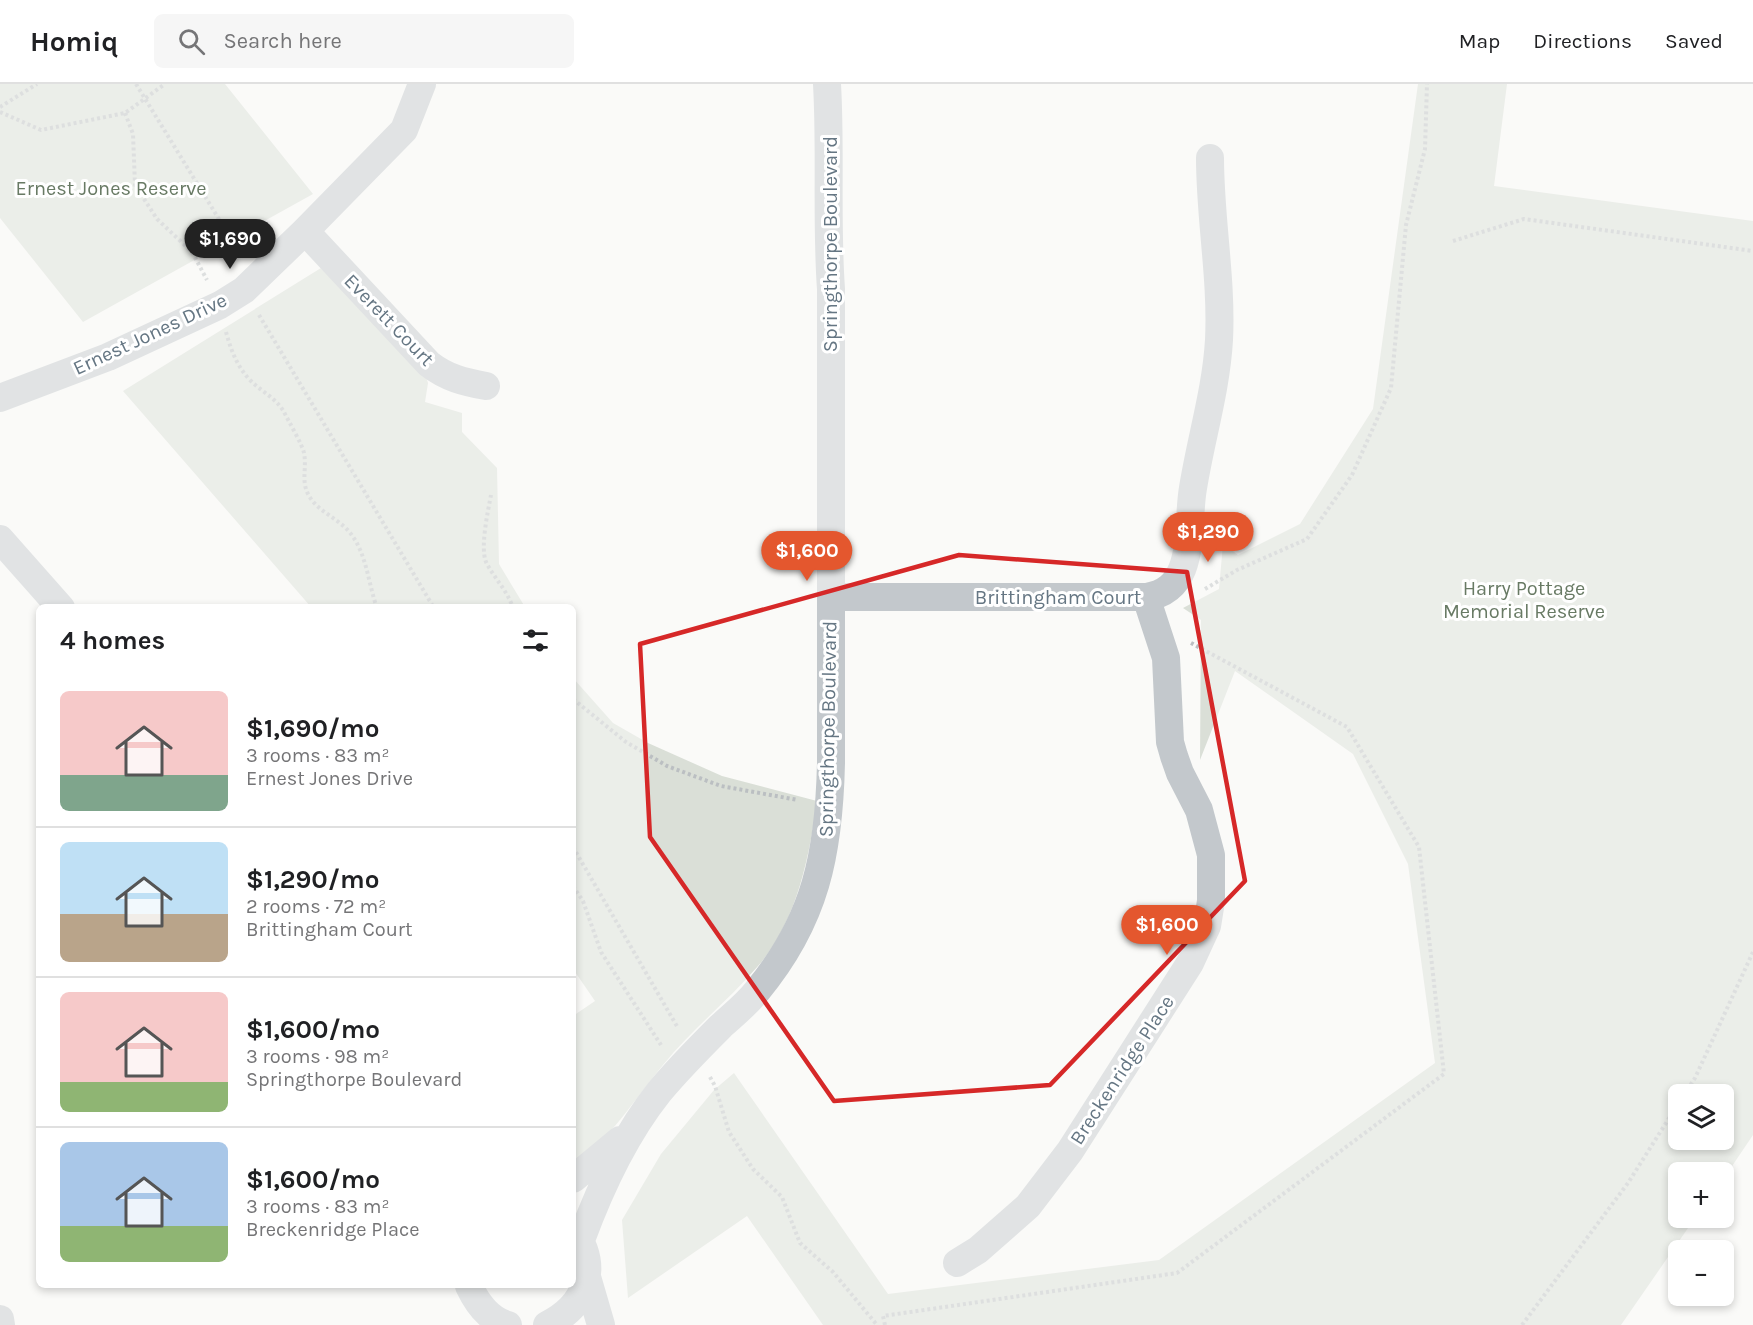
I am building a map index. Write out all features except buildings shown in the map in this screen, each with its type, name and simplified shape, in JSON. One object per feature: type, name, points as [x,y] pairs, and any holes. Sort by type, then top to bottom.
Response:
[{"type":"street","name":"Ernest Jones Drive","points":[[0,398],[108,357],[220,305],[244,290],[404,130],[422,84]]},
{"type":"street","name":"Springthorpe Boulevard","points":[[577,1235],[633,1130],[659,1093],[694,1054],[756,993],[776,967],[808,908],[819,876],[830,808],[831,289],[828,253],[830,174],[827,84]]},
{"type":"street","name":"Brittingham Court","points":[[831,597],[1146,597],[1158,595],[1176,584],[1181,575],[1187,547],[1193,488],[1215,377],[1219,305],[1212,226],[1210,158]]},
{"type":"street","name":"Everett Court","points":[[305,231],[429,364],[441,374],[455,380],[486,386]]},
{"type":"street","points":[[0,539],[57,604]]},
{"type":"street","name":"Breckenridge Place","points":[[957,1263],[987,1243],[1029,1206],[1070,1151],[1190,963],[1207,926],[1211,901],[1210,855],[1198,810],[1180,773],[1170,742],[1166,658],[1146,597]]},
{"type":"street","name":"Springthorpe Boulevard","points":[[576,1177],[633,1130]]},
{"type":"street","points":[[577,1235],[587,1258],[587,1277],[601,1325]]},
{"type":"street","points":[[547,1325],[562,1318],[574,1307],[587,1277]]},
{"type":"street","points":[[470,1288],[477,1302],[495,1322]]},
{"type":"street","points":[[0,1319],[1,1325]]},
{"type":"path","points":[[0,107],[37,84]]},
{"type":"path","points":[[136,84],[242,257],[244,290],[432,604]]},
{"type":"path","points":[[0,112],[41,130],[125,113],[146,100],[165,84]]},
{"type":"path","points":[[1198,593],[1237,570],[1307,539],[1352,475],[1391,388],[1406,225],[1425,149],[1427,84]]},
{"type":"path","points":[[125,113],[133,134],[135,185],[157,219],[192,252],[220,305],[237,363],[252,382],[269,394],[283,410],[303,449],[303,483],[309,496],[316,505],[344,525],[360,548],[376,604]]},
{"type":"path","points":[[1453,241],[1524,219],[1753,251]]},
{"type":"path","points":[[490,495],[484,549],[486,561],[508,594],[512,604]]},
{"type":"path","points":[[885,1325],[883,1316],[1176,1274],[1444,1074],[1419,847],[1347,727],[1156,624]]},
{"type":"path","points":[[576,701],[626,742],[667,766],[721,786],[798,800]]},
{"type":"path","points":[[576,852],[694,1054],[716,1086],[729,1132],[753,1169],[782,1197],[800,1243],[832,1272],[877,1325]]},
{"type":"path","points":[[576,890],[583,901],[601,952],[661,1045]]},
{"type":"path","points":[[1691,1084],[1753,952]]},
{"type":"path","points":[[1522,1325],[1628,1182],[1668,1120]]},
{"type":"highlighted area","points":[[959,555],[1187,572],[1245,881],[1050,1085],[834,1101],[650,837],[640,644]]},
{"type":"green space","name":"Ernest Jones Reserve","points":[[0,84],[225,84],[313,194],[83,322],[0,218]]},
{"type":"green space","name":"Harry Pottage Memorial Reserve","points":[[1418,84],[1507,84],[1494,186],[1753,221],[1753,1135],[1734,1163],[1668,1162],[1668,1228],[1688,1228],[1680,1240],[1668,1240],[1668,1257],[1621,1325],[823,1325],[747,1216],[628,1298],[622,1220],[661,1154],[714,1090],[734,1073],[888,1294],[1159,1260],[1435,1063],[1408,864],[1353,754],[1235,671],[1200,760],[1201,620],[1183,608],[1219,589],[1223,544],[1238,555],[1300,524],[1373,409]]},
{"type":"green space","points":[[321,268],[426,377],[428,383],[425,402],[462,413],[462,432],[497,468],[499,564],[523,604],[308,604],[123,391]]},
{"type":"green space","points":[[576,681],[613,723],[648,743],[722,776],[817,801],[810,844],[799,888],[783,929],[771,948],[746,979],[674,1052],[610,1132],[576,1165],[576,1014],[595,1001],[576,973]]}]
